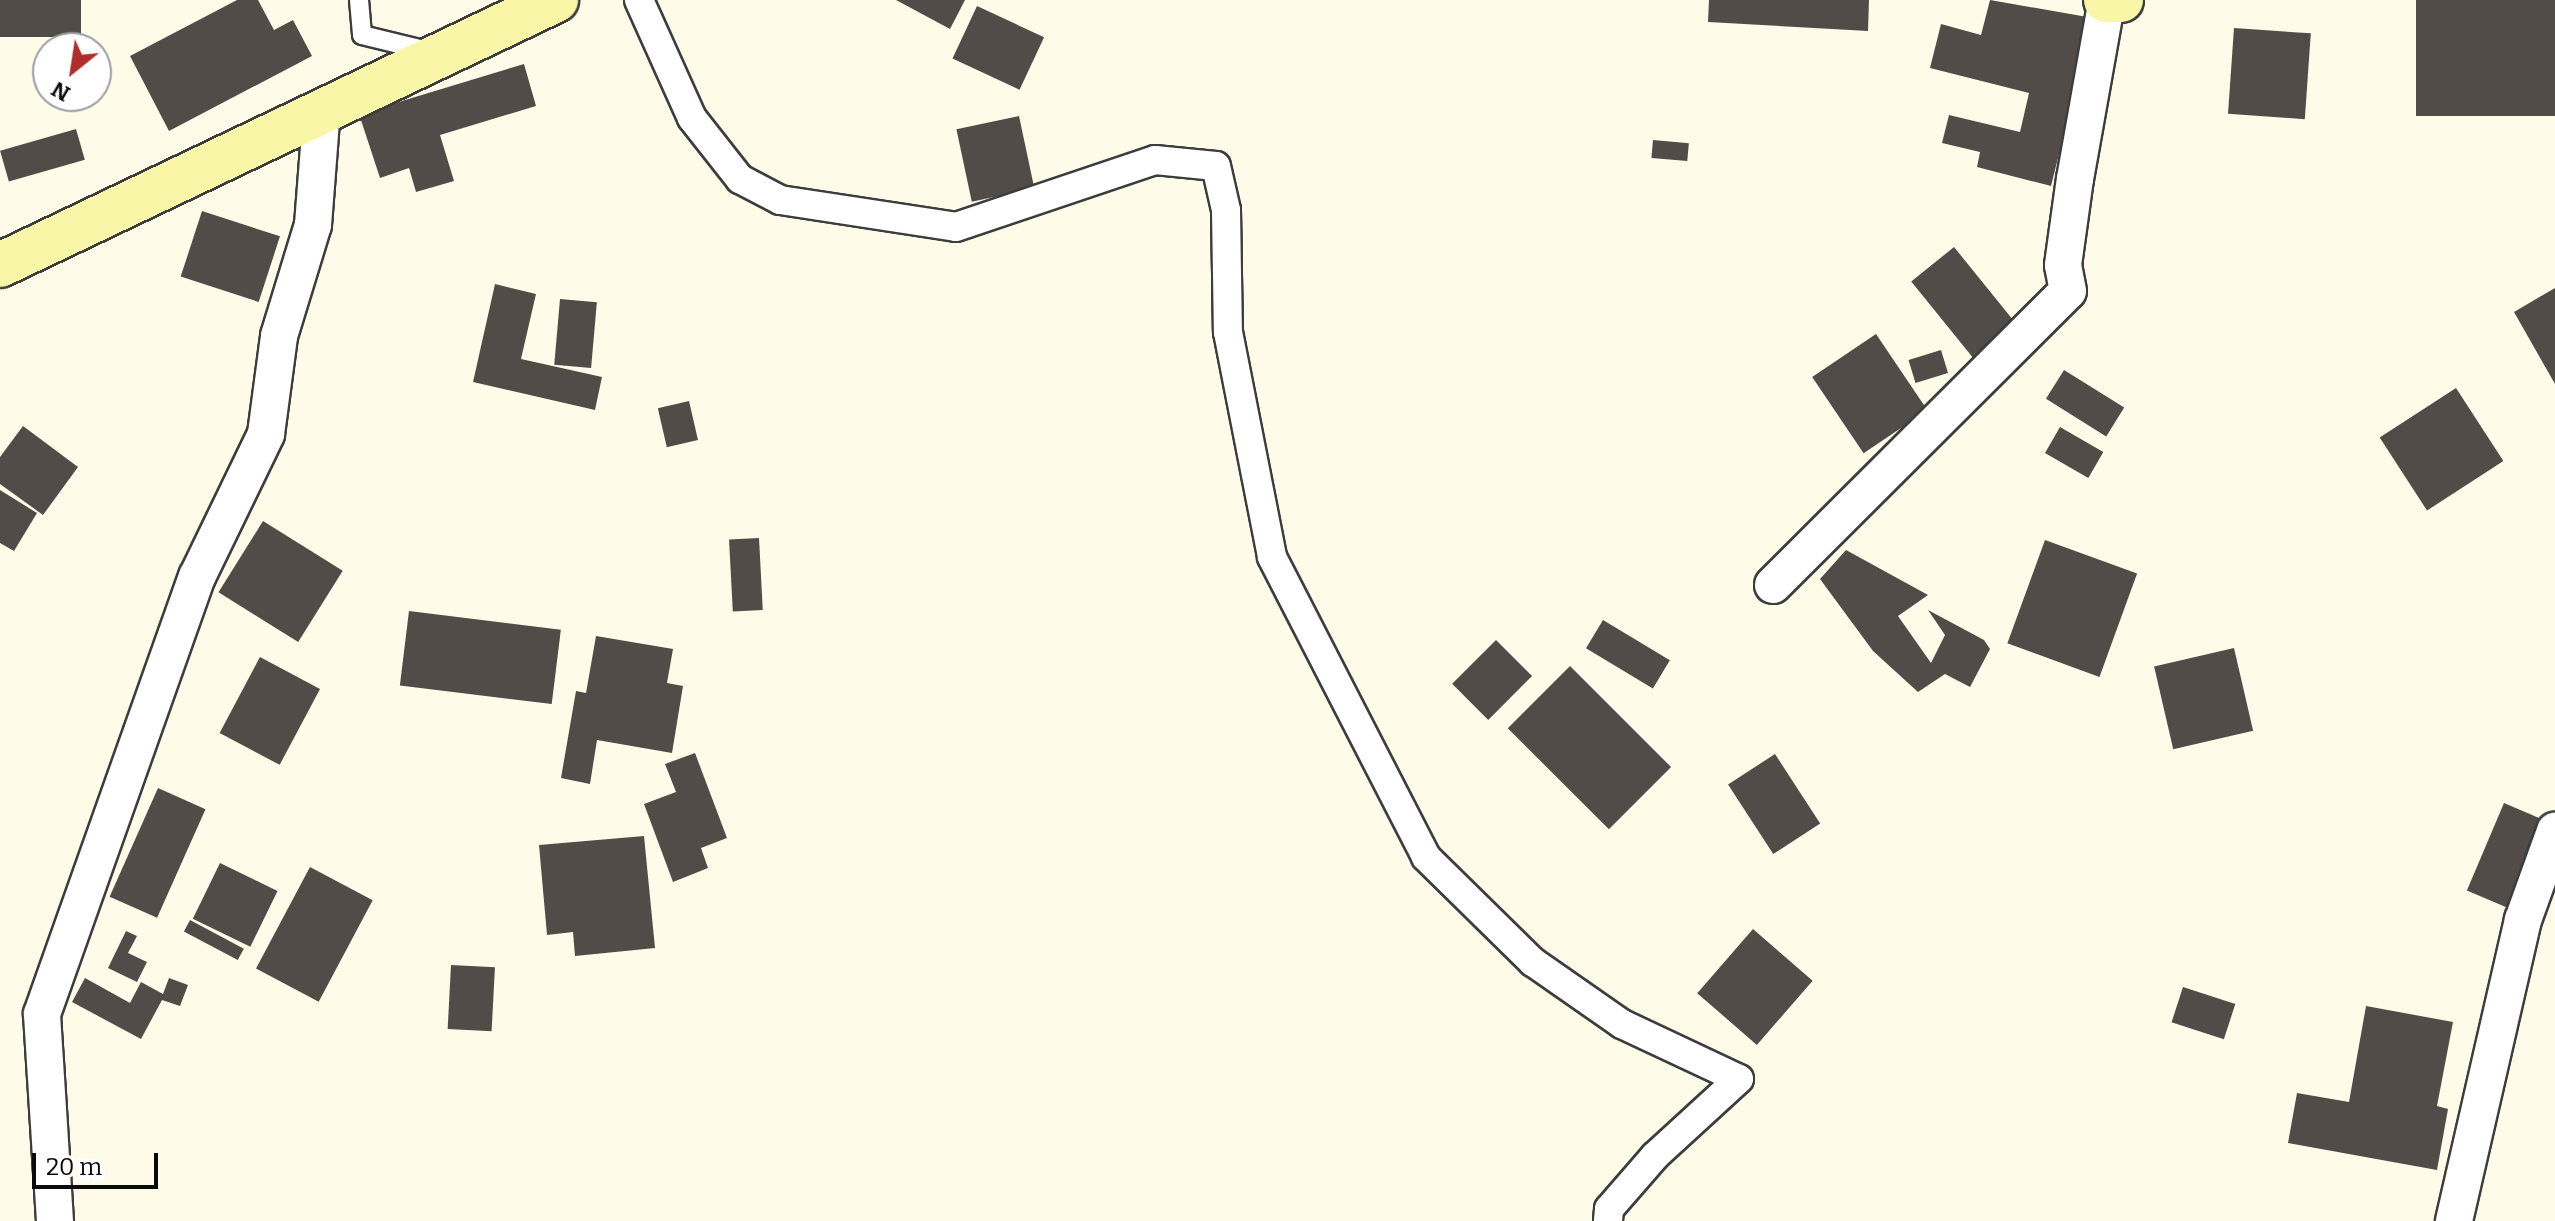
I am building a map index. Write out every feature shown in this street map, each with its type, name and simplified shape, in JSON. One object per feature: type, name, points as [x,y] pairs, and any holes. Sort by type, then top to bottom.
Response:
[{"type":"main road","points":[[0,265],[322,108],[556,0]]},
{"type":"main road","points":[[2107,0],[2121,0]]},
{"type":"street","points":[[639,0],[692,118],[740,179],[780,200],[956,227],[1155,160],[1216,166],[1226,210],[1228,332],[1272,557],[1426,857],[1533,962],[1622,1024],[1739,1079],[1655,1156],[1609,1209],[1608,1221]]},
{"type":"street","points":[[1773,585],[2068,291],[2063,265],[2107,0]]},
{"type":"street","points":[[55,1221],[42,1014],[197,577],[266,434],[279,336],[313,225],[322,108]]},
{"type":"street","points":[[2454,1221],[2523,920],[2555,831]]},
{"type":"lane","points":[[359,0],[362,35],[439,54]]},
{"type":"building","points":[[0,0],[81,0],[81,32],[32,32],[32,37],[0,37]]},
{"type":"building","points":[[237,0],[258,0],[274,30],[293,20],[312,56],[169,131],[130,56]]},
{"type":"building","points":[[896,0],[965,0],[950,29]]},
{"type":"building","points":[[1709,0],[1869,0],[1868,31],[1708,22]]},
{"type":"building","points":[[1990,0],[2093,18],[2051,186],[1977,167],[1980,152],[1942,143],[1949,115],[2020,132],[2029,93],[1930,68],[1941,24],[1981,35]]},
{"type":"building","points":[[2416,0],[2555,0],[2555,116],[2416,116]]},
{"type":"building","points":[[977,6],[1044,37],[1020,90],[952,59]]},
{"type":"building","points":[[2234,28],[2311,33],[2305,119],[2228,114]]},
{"type":"building","points":[[524,64],[536,106],[440,135],[454,181],[416,192],[409,168],[380,178],[359,114]]},
{"type":"building","points":[[1019,116],[1034,188],[972,202],[956,129]]},
{"type":"building","points":[[76,129],[85,160],[9,182],[0,151]]},
{"type":"building","points":[[1653,140],[1689,143],[1687,161],[1651,158]]},
{"type":"building","points":[[202,211],[280,236],[259,302],[181,277]]},
{"type":"building","points":[[1954,247],[2016,324],[1974,359],[1911,282]]},
{"type":"building","points":[[495,284],[536,294],[521,359],[602,377],[595,410],[473,382]]},
{"type":"building","points":[[2555,288],[2555,384],[2514,312]]},
{"type":"building","points":[[560,299],[597,302],[591,368],[554,365]]},
{"type":"building","points":[[1876,334],[1927,410],[1864,453],[1812,377]]},
{"type":"building","points":[[1941,350],[1948,373],[1916,383],[1908,360]]},
{"type":"building","points":[[2064,370],[2124,408],[2106,436],[2046,399]]},
{"type":"building","points":[[2456,388],[2503,461],[2427,511],[2380,438]]},
{"type":"building","points":[[689,401],[698,440],[667,447],[658,408]]},
{"type":"building","points":[[23,426],[78,467],[43,515],[0,484],[0,457]]},
{"type":"building","points":[[2060,427],[2103,452],[2088,478],[2045,453]]},
{"type":"building","points":[[0,490],[37,513],[14,551],[0,543]]},
{"type":"building","points":[[263,521],[343,571],[298,642],[218,592]]},
{"type":"building","points":[[759,538],[763,610],[733,611],[729,540]]},
{"type":"building","points":[[2045,540],[2137,574],[2099,677],[2007,643]]},
{"type":"building","points":[[1846,550],[1928,595],[1898,616],[1931,663],[1945,635],[1928,610],[1984,640],[1990,649],[1970,687],[1945,674],[1918,692],[1873,651],[1820,579]]},
{"type":"building","points":[[409,611],[561,630],[552,704],[400,685]]},
{"type":"building","points":[[1603,620],[1670,660],[1653,688],[1586,648]]},
{"type":"building","points":[[596,636],[673,649],[667,683],[683,686],[672,753],[597,740],[590,784],[561,778],[576,691],[586,693]]},
{"type":"building","points":[[1496,640],[1532,676],[1488,720],[1452,684]]},
{"type":"building","points":[[2234,648],[2253,731],[2173,749],[2154,666]]},
{"type":"building","points":[[260,657],[320,689],[280,765],[220,733]]},
{"type":"building","points":[[1570,666],[1671,767],[1609,829],[1508,728]]},
{"type":"building","points":[[695,753],[727,838],[701,848],[708,868],[673,882],[644,804],[676,792],[665,764]]},
{"type":"building","points":[[1775,754],[1820,824],[1773,854],[1728,784]]},
{"type":"building","points":[[158,788],[206,809],[157,918],[110,897]]},
{"type":"building","points":[[2504,803],[2546,821],[2509,908],[2467,890]]},
{"type":"building","points":[[644,836],[655,948],[575,956],[573,932],[547,935],[539,845]]},
{"type":"building","points":[[220,863],[278,891],[250,947],[193,919]]},
{"type":"building","points":[[310,867],[373,900],[319,1002],[256,969]]},
{"type":"building","points":[[190,920],[244,949],[238,960],[184,931]]},
{"type":"building","points":[[1753,929],[1813,981],[1757,1045],[1697,993]]},
{"type":"building","points":[[126,931],[137,936],[128,953],[147,962],[137,982],[108,968]]},
{"type":"building","points":[[451,965],[495,967],[492,1031],[448,1029]]},
{"type":"building","points":[[85,978],[130,1003],[141,982],[163,994],[169,978],[188,985],[180,1006],[162,1000],[141,1039],[72,1002]]},
{"type":"building","points":[[2183,987],[2235,1004],[2224,1039],[2172,1022]]},
{"type":"building","points":[[2366,1006],[2453,1022],[2437,1106],[2448,1109],[2437,1170],[2288,1143],[2297,1093],[2349,1102]]}]
